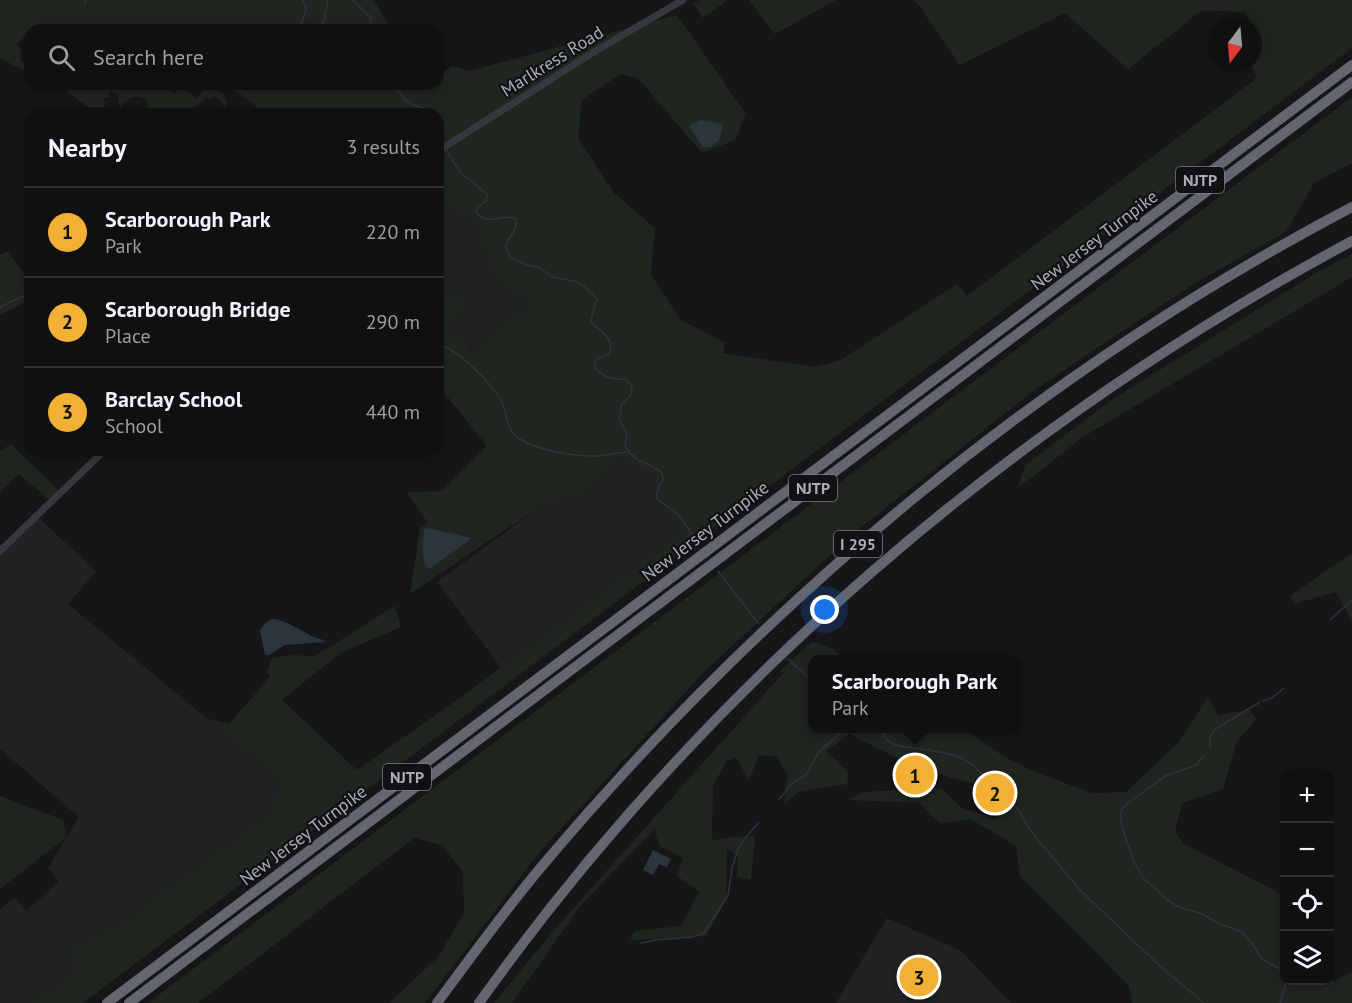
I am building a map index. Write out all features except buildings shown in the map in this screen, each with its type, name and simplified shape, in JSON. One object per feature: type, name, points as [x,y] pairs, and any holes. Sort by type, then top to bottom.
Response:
[{"type":"highway","name":"New Jersey Turnpike","points":[[107,1003],[1352,65]]},
{"type":"highway","name":"New Jersey Turnpike","points":[[129,1003],[1352,81]]},
{"type":"highway","name":"I 295","points":[[437,1003],[539,869],[601,797],[741,651],[818,578],[989,437],[1083,369],[1195,297],[1294,238],[1352,207]]},
{"type":"highway","name":"I 295","points":[[479,1003],[606,839],[726,710],[796,639],[873,570],[966,493],[1094,399],[1225,313],[1352,240]]},
{"type":"street","name":"Marlkress Road","points":[[444,147],[606,44],[683,0]]},
{"type":"street","points":[[0,551],[99,456]]},
{"type":"shaded area","points":[[0,0],[374,0],[388,24],[24,24],[24,37],[16,45],[22,50],[19,53],[22,56],[20,59],[24,62],[24,71],[0,58]]},
{"type":"shaded area","points":[[699,0],[728,0],[703,18],[693,4]]},
{"type":"shaded area","points":[[749,0],[836,0],[775,34]]},
{"type":"shaded area","points":[[911,0],[1352,0],[1352,48],[83,1003],[31,1003],[74,971],[65,952],[111,924],[123,921],[273,812],[277,776],[205,718],[229,724],[270,677],[267,672],[272,658],[290,655],[315,656],[395,606],[401,627],[340,653],[282,700],[357,770],[461,697],[682,532],[652,488],[656,475],[617,458],[587,494],[538,508],[410,594],[420,528],[428,523],[406,492],[442,491],[487,446],[444,392],[444,295],[456,290],[467,301],[454,327],[473,351],[495,327],[527,304],[487,272],[490,269],[474,225],[444,206],[444,108],[258,108],[235,90],[444,90],[444,71],[452,66],[469,71],[677,15],[746,114],[735,140],[702,153],[638,78],[621,74],[582,100],[578,138],[614,193],[655,228],[651,275],[680,319],[725,343],[723,353],[814,367],[839,361],[957,284],[967,296],[1257,78],[1254,72],[1262,72],[1262,18],[1248,18],[1244,12],[1202,10],[1128,69],[1065,13],[960,65],[917,3]]},
{"type":"shaded area","points":[[169,90],[175,94],[176,90],[187,90],[196,99],[204,90],[218,90],[225,96],[227,103],[224,108],[222,102],[214,96],[211,99],[206,97],[194,108],[150,108],[145,99],[134,97],[120,107],[117,93],[111,91],[108,93],[111,96],[104,98],[105,107],[88,107],[66,91]]},
{"type":"shaded area","points":[[1352,97],[1352,163],[1314,183],[1286,232],[1197,282],[1036,389],[854,533],[703,673],[538,854],[425,1003],[389,1003],[438,957],[464,913],[463,873],[442,845],[414,838],[198,1003],[148,1003]]},
{"type":"shaded area","points":[[700,120],[719,123],[723,126],[719,141],[710,147],[703,147],[690,128],[690,125]]},
{"type":"shaded area","points":[[444,206],[474,225],[490,269],[488,272],[527,304],[495,327],[474,351],[453,327],[444,295]]},
{"type":"shaded area","points":[[7,251],[24,273],[24,303],[0,315],[0,255]]},
{"type":"shaded area","points":[[1352,254],[1352,277],[1083,437],[1018,488],[1025,465],[1116,397],[1316,273]]},
{"type":"shaded area","points":[[11,444],[61,493],[52,502],[19,474],[0,492],[0,451]]},
{"type":"shaded area","points":[[617,457],[656,475],[669,516],[683,532],[501,668],[437,582],[538,508],[587,494]]},
{"type":"shaded area","points":[[38,517],[96,571],[68,604],[277,776],[274,812],[164,889],[123,921],[111,924],[65,952],[74,971],[31,1003],[0,1003],[0,909],[15,898],[26,911],[59,882],[48,868],[79,817],[0,749],[0,553]]},
{"type":"shaded area","points":[[424,529],[472,538],[428,568],[423,550]]},
{"type":"shaded area","points":[[1352,553],[1352,622],[1336,592],[1294,604],[1290,596]]},
{"type":"shaded area","points":[[272,619],[285,622],[325,642],[285,645],[265,655],[260,630]]},
{"type":"shaded area","points":[[813,641],[834,649],[839,655],[808,655],[808,733],[971,733],[1003,756],[1033,771],[1092,793],[1126,792],[1179,742],[1208,697],[1218,715],[1249,710],[1256,719],[1236,743],[1223,789],[1182,803],[1175,832],[1184,844],[1278,892],[1280,896],[1280,985],[1334,985],[1334,982],[1352,971],[1352,1003],[1132,1003],[1129,986],[1020,876],[1016,846],[971,819],[940,823],[919,803],[849,800],[862,792],[941,788],[962,808],[995,819],[1000,810],[984,787],[915,767],[849,734],[826,751],[849,773],[847,784],[798,792],[784,804],[787,773],[776,757],[759,755],[749,780],[736,758],[727,761],[713,785],[712,840],[755,835],[751,880],[737,877],[738,856],[727,849],[726,900],[706,936],[630,940],[635,931],[681,926],[699,892],[677,876],[683,858],[659,846],[655,829],[581,905],[512,1003],[494,1003],[554,930],[784,672],[778,673]]},
{"type":"shaded area","points":[[0,796],[63,820],[67,837],[0,889]]},
{"type":"shaded area","points":[[653,850],[671,859],[667,867],[659,864],[653,875],[643,870]]},
{"type":"shaded area","points":[[887,918],[961,951],[1011,1003],[836,1003]]},
{"type":"shaded area","points":[[941,968],[951,977],[934,1003],[923,996]]},
{"type":"waterway","points":[[84,4],[86,0]]},
{"type":"waterway","points":[[301,24],[306,9],[303,0]]},
{"type":"waterway","points":[[322,24],[328,0]]},
{"type":"waterway","points":[[353,0],[371,18],[370,24]]},
{"type":"waterway","points":[[397,90],[407,101],[424,108]]},
{"type":"waterway","points":[[446,150],[461,173],[487,194],[486,201],[477,208],[476,212],[481,217],[516,219],[516,227],[505,246],[510,257],[527,265],[538,267],[553,277],[574,281],[584,286],[597,299],[591,322],[609,340],[611,349],[609,354],[596,359],[594,366],[604,375],[615,379],[625,379],[632,386],[631,395],[622,404],[619,420],[627,433],[625,446],[639,460],[662,473],[663,480],[656,497],[679,516],[698,544]]},
{"type":"waterway","points":[[0,307],[24,296]]},
{"type":"waterway","points":[[444,346],[474,368],[491,386],[502,402],[512,431],[520,439],[546,449],[578,455],[600,456],[628,452]]},
{"type":"waterway","points":[[718,571],[758,623]]},
{"type":"waterway","points":[[1330,620],[1352,600]]},
{"type":"waterway","points":[[788,659],[808,677]]},
{"type":"waterway","points":[[1263,701],[1272,698],[1284,688]]},
{"type":"waterway","points":[[1210,748],[1210,737],[1214,730],[1260,702]]},
{"type":"waterway","points":[[779,800],[791,784],[806,775],[819,752],[840,733]]},
{"type":"waterway","points":[[882,733],[893,744],[936,751],[961,758],[983,775],[991,790]]},
{"type":"waterway","points":[[1203,756],[1197,765],[1165,776],[1121,810],[1123,830],[1133,860],[1143,878],[1176,906],[1202,914],[1242,932],[1262,959],[1280,969]]},
{"type":"waterway","points":[[999,795],[1017,808],[1030,830],[1081,891],[1163,969],[1204,1003]]},
{"type":"waterway","points":[[641,943],[692,937],[704,933],[728,895],[732,868],[738,849],[759,822]]},
{"type":"waterway","points":[[1280,1003],[1285,985]]},
{"type":"place","name":"Scarborough Park","points":[[915,775]]},
{"type":"place","name":"Scarborough Bridge","points":[[995,793]]},
{"type":"place","name":"Barclay School","points":[[919,977]]}]
